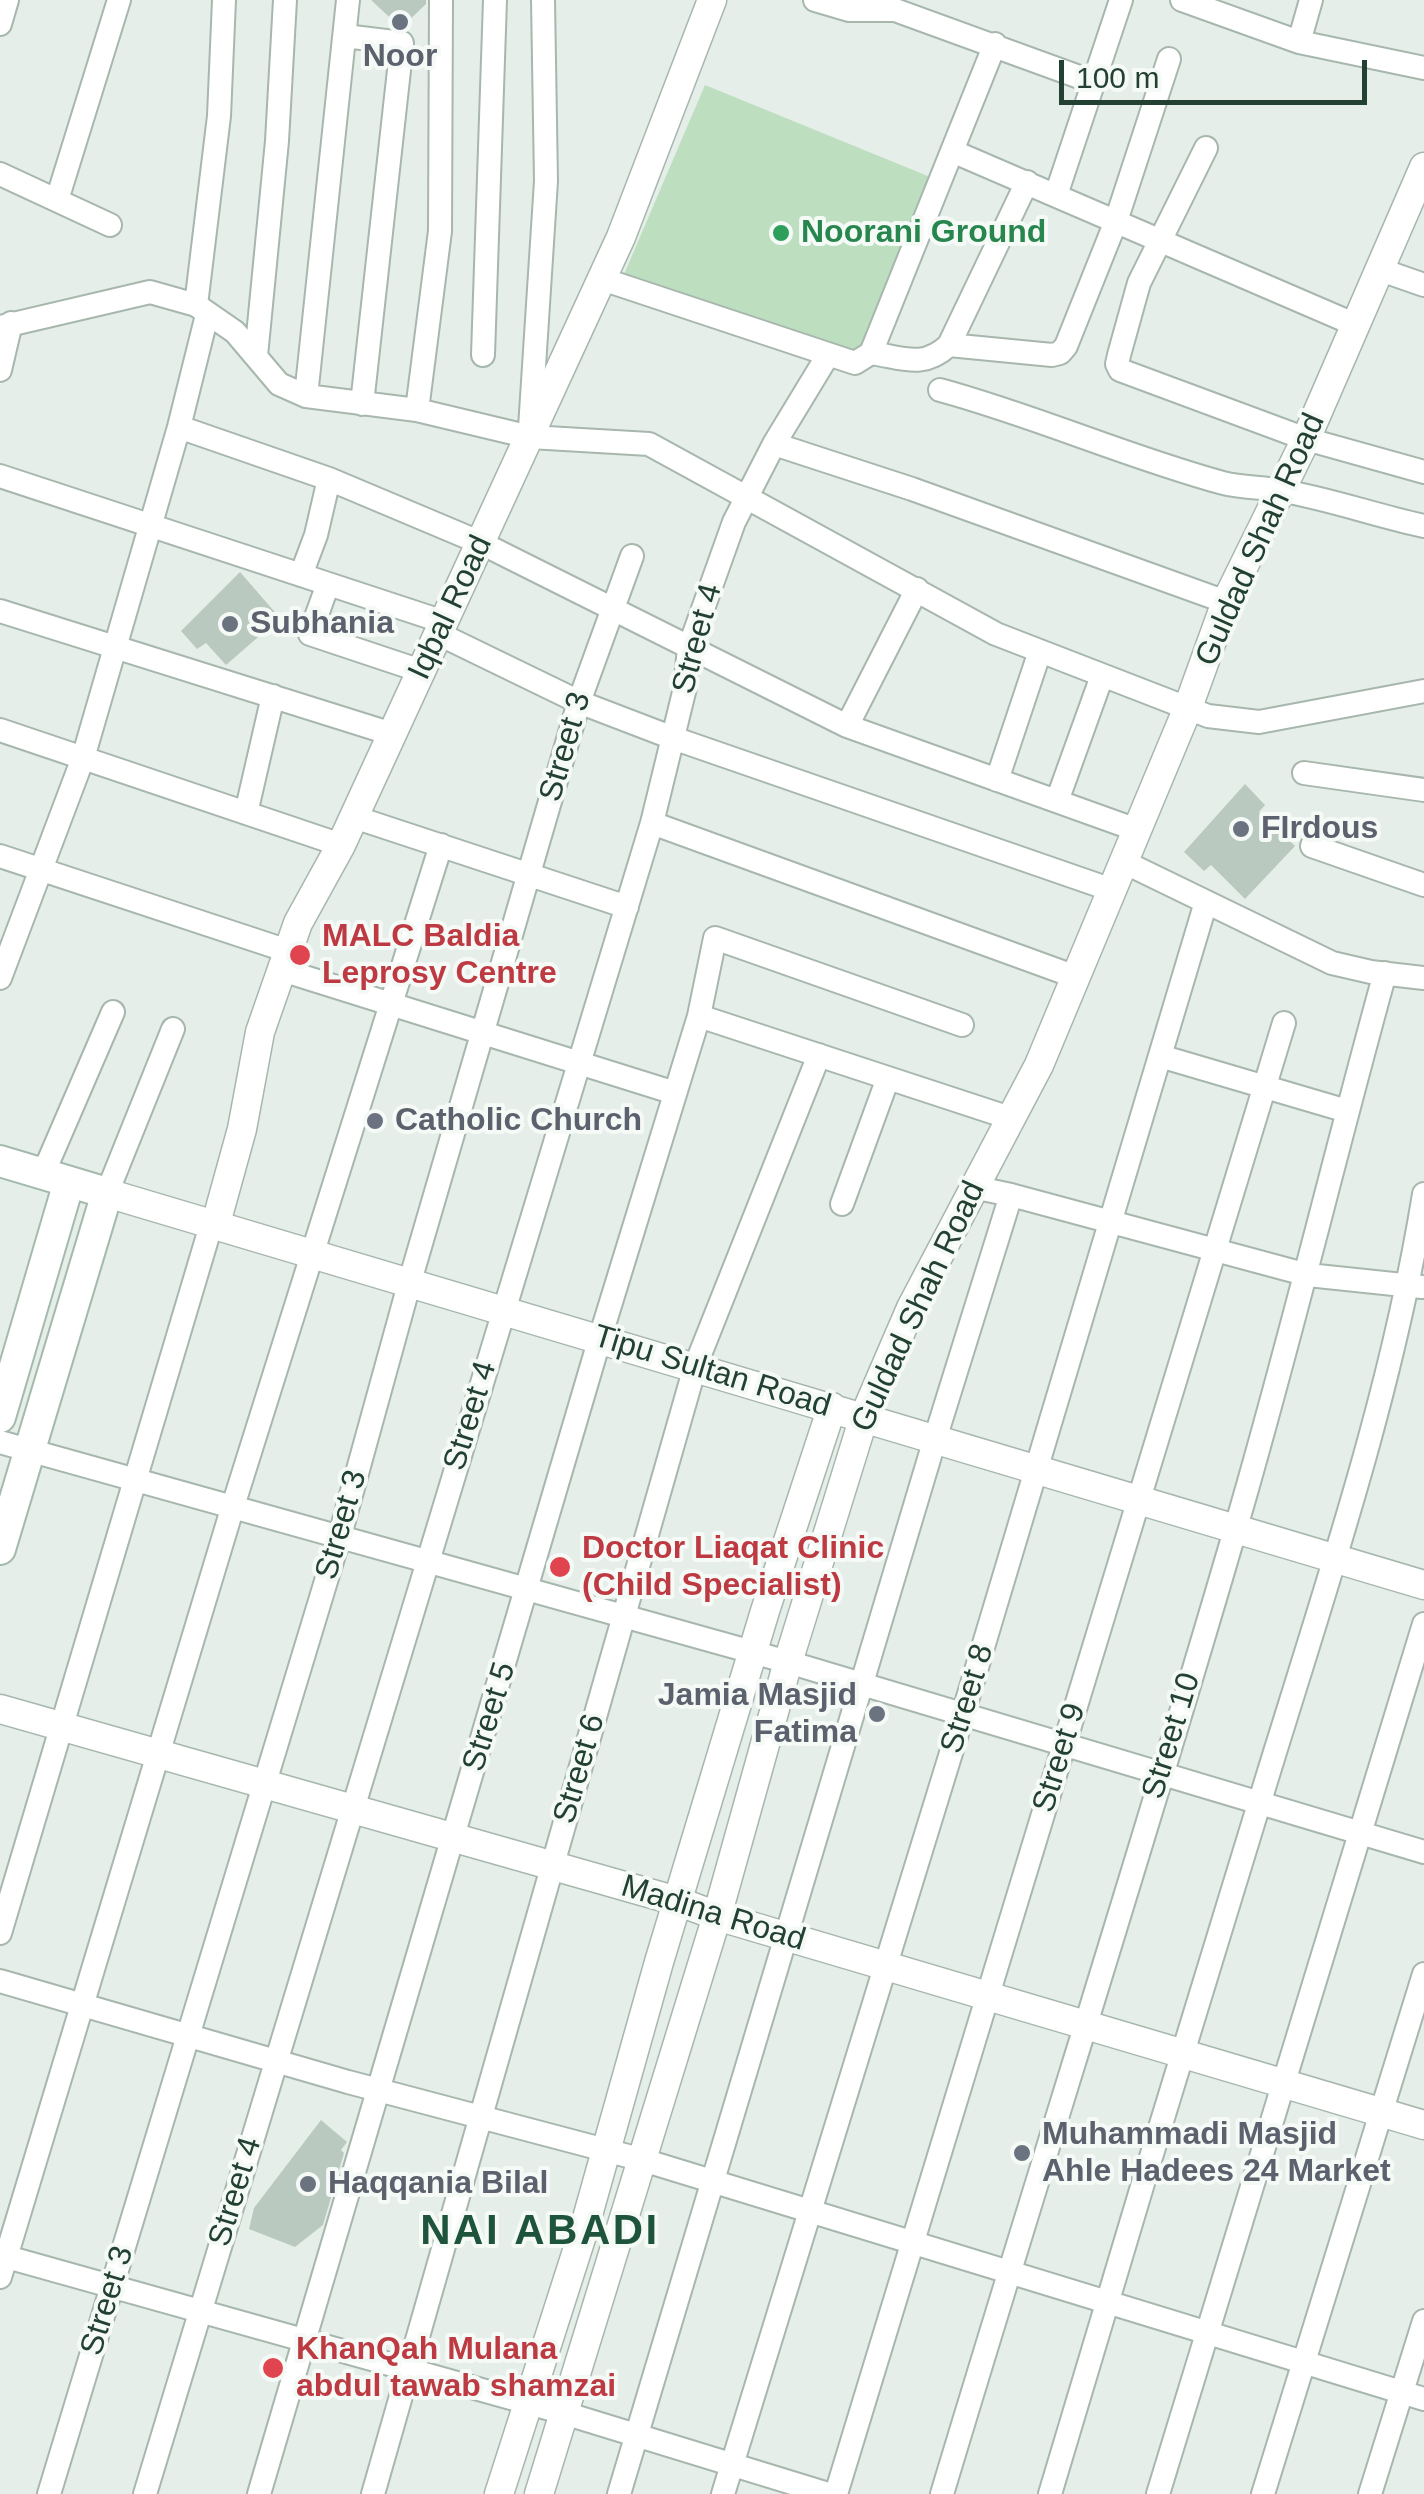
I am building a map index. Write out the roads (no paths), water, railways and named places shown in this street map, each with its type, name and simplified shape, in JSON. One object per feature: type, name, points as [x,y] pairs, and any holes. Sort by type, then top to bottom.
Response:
[{"type":"main road","name":"Tipu Sultan Road","points":[[0,1162],[107,1192]]},
{"type":"main road","points":[[0,1417],[56,1178]]},
{"type":"main road","points":[[0,1549],[15,1445],[107,1192]]},
{"type":"street","points":[[0,24],[8,0]]},
{"type":"street","points":[[56,200],[119,0]]},
{"type":"street","points":[[0,978],[83,758],[179,427],[201,310],[219,116],[224,0]]},
{"type":"street","points":[[256,356],[277,141],[285,0]]},
{"type":"street","points":[[306,396],[348,0]]},
{"type":"street","points":[[417,410],[440,231],[441,0]]},
{"type":"street","points":[[483,355],[495,0]]},
{"type":"street","points":[[530,437],[546,181],[543,0]]},
{"type":"street","name":"Iqbal Road","points":[[214,1222],[242,1130],[260,1032],[298,923],[341,845],[602,278],[712,0]]},
{"type":"street","points":[[815,0],[849,10],[894,10],[1094,82]]},
{"type":"street","points":[[1056,194],[1121,0]]},
{"type":"street","points":[[1182,0],[1300,42],[1424,68]]},
{"type":"street","points":[[1300,42],[1311,0]]},
{"type":"street","points":[[344,36],[402,42],[362,404]]},
{"type":"street","points":[[602,278],[855,363],[871,352],[995,44]]},
{"type":"street","points":[[949,345],[1060,354],[1116,221],[1169,59]]},
{"type":"street","points":[[1206,148],[1140,283],[1118,355],[1116,364],[1120,370],[1306,439],[1424,472]]},
{"type":"street","points":[[952,151],[1356,325]]},
{"type":"street","name":"Guldad Shah Road","points":[[538,2494],[717,1916],[788,1662],[864,1417],[912,1308],[1038,1065],[1188,710],[1226,602],[1306,439],[1424,166]]},
{"type":"street","points":[[0,174],[110,225]]},
{"type":"street","points":[[871,352],[923,362],[949,345],[1026,182]]},
{"type":"street","points":[[1382,270],[1424,285]]},
{"type":"street","points":[[0,370],[6,325],[150,292],[201,310],[235,332],[279,384],[306,396],[417,410],[530,437],[649,444],[996,634],[1188,710],[1260,722],[1424,690]]},
{"type":"street","name":"Street 4","points":[[146,2494],[652,823],[684,688],[689,648],[746,494],[828,354]]},
{"type":"street","points":[[940,390],[1006,408],[1221,482],[1250,490],[1280,490],[1424,526]]},
{"type":"street","points":[[179,427],[329,480],[481,543],[848,726],[1137,830]]},
{"type":"street","points":[[774,444],[912,489],[1226,602]]},
{"type":"street","points":[[0,476],[328,584],[441,628],[579,702],[672,738],[1112,890]]},
{"type":"street","points":[[301,574],[316,536],[329,480]]},
{"type":"street","name":"Street 3","points":[[49,2494],[340,1535],[579,702],[632,556]]},
{"type":"street","points":[[328,584],[310,634],[420,672]]},
{"type":"street","points":[[848,726],[917,589]]},
{"type":"street","points":[[0,610],[392,734]]},
{"type":"street","points":[[997,780],[1040,651]]},
{"type":"street","points":[[1058,801],[1102,676]]},
{"type":"street","points":[[246,812],[274,696]]},
{"type":"street","points":[[0,730],[341,845]]},
{"type":"street","points":[[1304,773],[1424,790]]},
{"type":"street","points":[[354,817],[627,906]]},
{"type":"street","points":[[652,823],[1076,977]]},
{"type":"street","points":[[441,845],[233,1506],[2,2263],[112,2285],[564,2413],[828,2494]]},
{"type":"street","points":[[1312,846],[1424,885]]},
{"type":"street","points":[[0,856],[392,1004],[675,1093]]},
{"type":"street","points":[[1124,862],[1332,963],[1424,978]]},
{"type":"street","name":"Street 8","points":[[723,2494],[963,1714],[1206,902]]},
{"type":"street","name":"Street 5","points":[[259,2494],[600,1338],[699,1016],[715,938],[962,1025]]},
{"type":"street","name":"Street 10","points":[[942,2494],[1236,1529],[1308,1275],[1385,973]]},
{"type":"street","points":[[56,1178],[113,1012]]},
{"type":"street","points":[[699,1016],[1010,1118]]},
{"type":"street","name":"Street 9","points":[[836,2494],[1284,1023]]},
{"type":"street","points":[[107,1192],[173,1030]]},
{"type":"street","name":"Street 6","points":[[373,2494],[695,1366],[819,1055]]},
{"type":"street","points":[[1160,1056],[1347,1111]]},
{"type":"street","points":[[842,1204],[888,1078]]},
{"type":"street","points":[[973,1187],[1308,1275],[1417,1285]]},
{"type":"street","name":"Tipu Sultan Road","points":[[107,1192],[1424,1585]]},
{"type":"street","points":[[1050,2494],[1417,1285],[1424,1194]]},
{"type":"street","points":[[619,2494],[935,1438],[1012,1195]]},
{"type":"street","points":[[0,1933],[214,1222]]},
{"type":"street","name":"Guldad Shah Road","points":[[498,2494],[606,2149],[752,1653],[832,1408]]},
{"type":"street","points":[[15,1445],[788,1662],[1424,1852]]},
{"type":"street","points":[[1158,2494],[1424,1624]]},
{"type":"street","name":"Madina Road","points":[[0,1710],[677,1901],[886,1967],[1424,2125]]},
{"type":"street","points":[[1262,2494],[1424,1974]]},
{"type":"street","points":[[0,1981],[379,2090],[606,2149],[1413,2396]]},
{"type":"street","points":[[1370,2494],[1413,2396],[1424,2322]]},
{"type":"place","name":"Noor","points":[[400,22]]},
{"type":"place","name":"Noorani Ground","points":[[781,233]]},
{"type":"place","name":"Subhania","points":[[230,624]]},
{"type":"place","name":"FIrdous","points":[[1241,829]]},
{"type":"place","name":"MALC Baldia Leprosy Centre","points":[[300,955]]},
{"type":"place","name":"Catholic Church","points":[[375,1121]]},
{"type":"place","name":"Doctor Liaqat Clinic (Child Specialist)","points":[[560,1567]]},
{"type":"place","name":"Jamia Masjid Fatima","points":[[877,1714]]},
{"type":"place","name":"Muhammadi Masjid Ahle Hadees 24 Market","points":[[1022,2153]]},
{"type":"place","name":"Haqqania Bilal","points":[[308,2184]]},
{"type":"place","name":"KhanQah Mulana abdul tawab shamzai","points":[[273,2368]]},
{"type":"district","name":"NAI ABADI","points":[[540,2232]]}]
